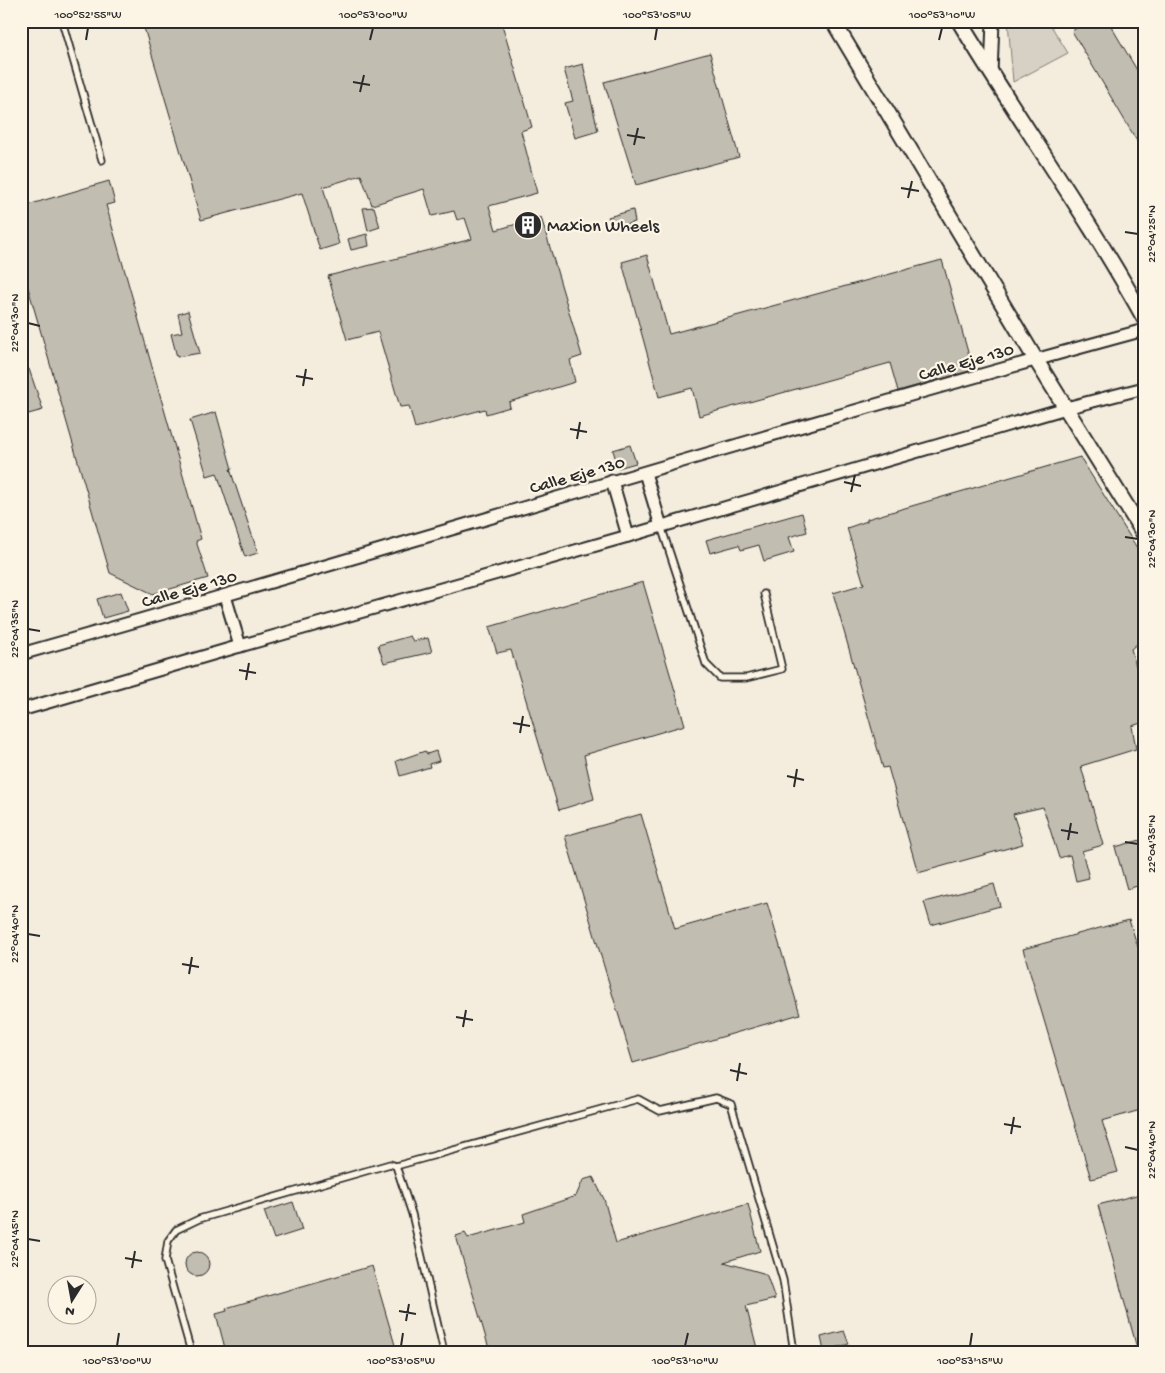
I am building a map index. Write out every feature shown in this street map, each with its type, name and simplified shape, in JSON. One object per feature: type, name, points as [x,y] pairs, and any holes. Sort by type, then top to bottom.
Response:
[{"type":"street","points":[[833,21],[1036,360],[1144,534]]},
{"type":"street","points":[[959,21],[1122,279],[1144,318]]},
{"type":"street","points":[[991,74],[992,21]]},
{"type":"street","name":"Calle Eje 130","points":[[21,654],[225,596],[612,481],[1144,330]]},
{"type":"street","points":[[21,710],[1066,408],[1144,388]]},
{"type":"street","points":[[645,472],[661,526]]},
{"type":"street","points":[[612,481],[628,536]]},
{"type":"street","points":[[225,596],[240,646]]},
{"type":"lane","points":[[62,21],[102,160]]},
{"type":"lane","points":[[661,526],[706,664],[720,678],[746,678],[782,668],[764,594]]},
{"type":"lane","points":[[191,1352],[165,1260],[168,1241],[176,1230],[198,1219],[390,1164],[396,1166],[638,1099],[660,1111],[716,1098],[731,1104],[783,1280],[794,1352]]},
{"type":"lane","points":[[396,1166],[412,1214],[444,1352]]},
{"type":"shaded area","points":[[1008,21],[1048,21],[1068,53],[1013,82]]},
{"type":"building","name":"Maxion Wheels","points":[[142,21],[501,21],[532,127],[521,131],[537,193],[489,206],[496,230],[541,217],[582,356],[570,360],[575,382],[509,402],[510,407],[486,414],[485,409],[415,428],[409,406],[400,407],[378,332],[347,340],[328,276],[472,239],[465,218],[457,220],[454,211],[432,216],[424,189],[372,205],[361,175],[323,187],[339,244],[320,250],[302,193],[201,220]]},
{"type":"building","points":[[1088,21],[1108,21],[1144,82],[1144,153],[1072,31]]},
{"type":"building","points":[[710,53],[739,157],[636,185],[604,82]]},
{"type":"building","points":[[583,64],[598,131],[575,138],[565,103],[573,101],[564,69]]},
{"type":"building","points":[[109,181],[115,203],[106,205],[201,539],[196,541],[208,578],[153,594],[110,573],[27,284],[21,286],[21,207]]},
{"type":"building","points":[[374,207],[380,227],[368,231],[363,208]]},
{"type":"building","points":[[633,210],[635,222],[614,228],[608,217]]},
{"type":"building","points":[[367,234],[369,246],[351,250],[348,239]]},
{"type":"building","points":[[647,255],[669,334],[942,260],[973,370],[898,391],[890,363],[699,416],[692,388],[659,397],[622,262]]},
{"type":"building","points":[[188,311],[200,353],[177,357],[171,334],[182,332],[178,314]]},
{"type":"building","points":[[29,369],[43,410],[21,416],[21,370]]},
{"type":"building","points":[[216,412],[232,469],[230,469],[258,553],[245,557],[217,473],[207,476],[190,420]]},
{"type":"building","points":[[630,445],[636,463],[618,468],[613,450]]},
{"type":"building","points":[[1080,457],[1144,559],[1144,638],[1131,649],[1144,694],[1144,722],[1132,726],[1136,749],[1081,766],[1103,845],[1082,851],[1089,878],[1076,881],[1070,855],[1059,858],[1043,807],[1013,814],[1023,844],[918,873],[888,767],[883,768],[833,593],[864,584],[847,528],[867,521],[867,519]]},
{"type":"building","points":[[802,513],[807,532],[789,537],[794,552],[764,561],[759,545],[741,550],[739,545],[710,553],[706,540]]},
{"type":"building","points":[[643,582],[685,725],[584,755],[594,799],[559,810],[511,650],[497,653],[489,627]]},
{"type":"building","points":[[121,592],[128,611],[103,618],[97,599]]},
{"type":"building","points":[[410,636],[413,641],[428,638],[432,652],[384,663],[378,645]]},
{"type":"building","points":[[425,751],[427,754],[436,751],[439,761],[429,764],[430,767],[400,776],[396,761]]},
{"type":"building","points":[[641,814],[675,929],[767,903],[800,1014],[633,1063],[565,836]]},
{"type":"building","points":[[1144,839],[1144,884],[1127,889],[1115,847]]},
{"type":"building","points":[[994,884],[1000,906],[931,925],[924,902]]},
{"type":"building","points":[[1129,920],[1144,965],[1144,1109],[1102,1121],[1118,1172],[1091,1179],[1023,949]]},
{"type":"building","points":[[593,1177],[604,1199],[616,1243],[748,1204],[760,1251],[724,1262],[763,1273],[767,1276],[775,1299],[746,1306],[758,1352],[490,1352],[456,1236],[465,1233],[468,1238],[525,1222],[523,1214],[576,1196],[583,1180]]},
{"type":"building","points":[[1144,1193],[1144,1352],[1138,1352],[1098,1205]]},
{"type":"building","points":[[293,1202],[302,1230],[274,1239],[264,1211]]},
{"type":"building","points":[[197,1252],[206,1255],[209,1264],[206,1273],[197,1276],[188,1273],[185,1264],[188,1255]]},
{"type":"building","points":[[372,1266],[397,1352],[226,1352],[216,1314],[227,1311],[226,1308]]},
{"type":"building","points":[[844,1331],[849,1344],[824,1351],[821,1337]]},
{"type":"place","name":"Maxion Wheels","points":[[528,225]]}]
